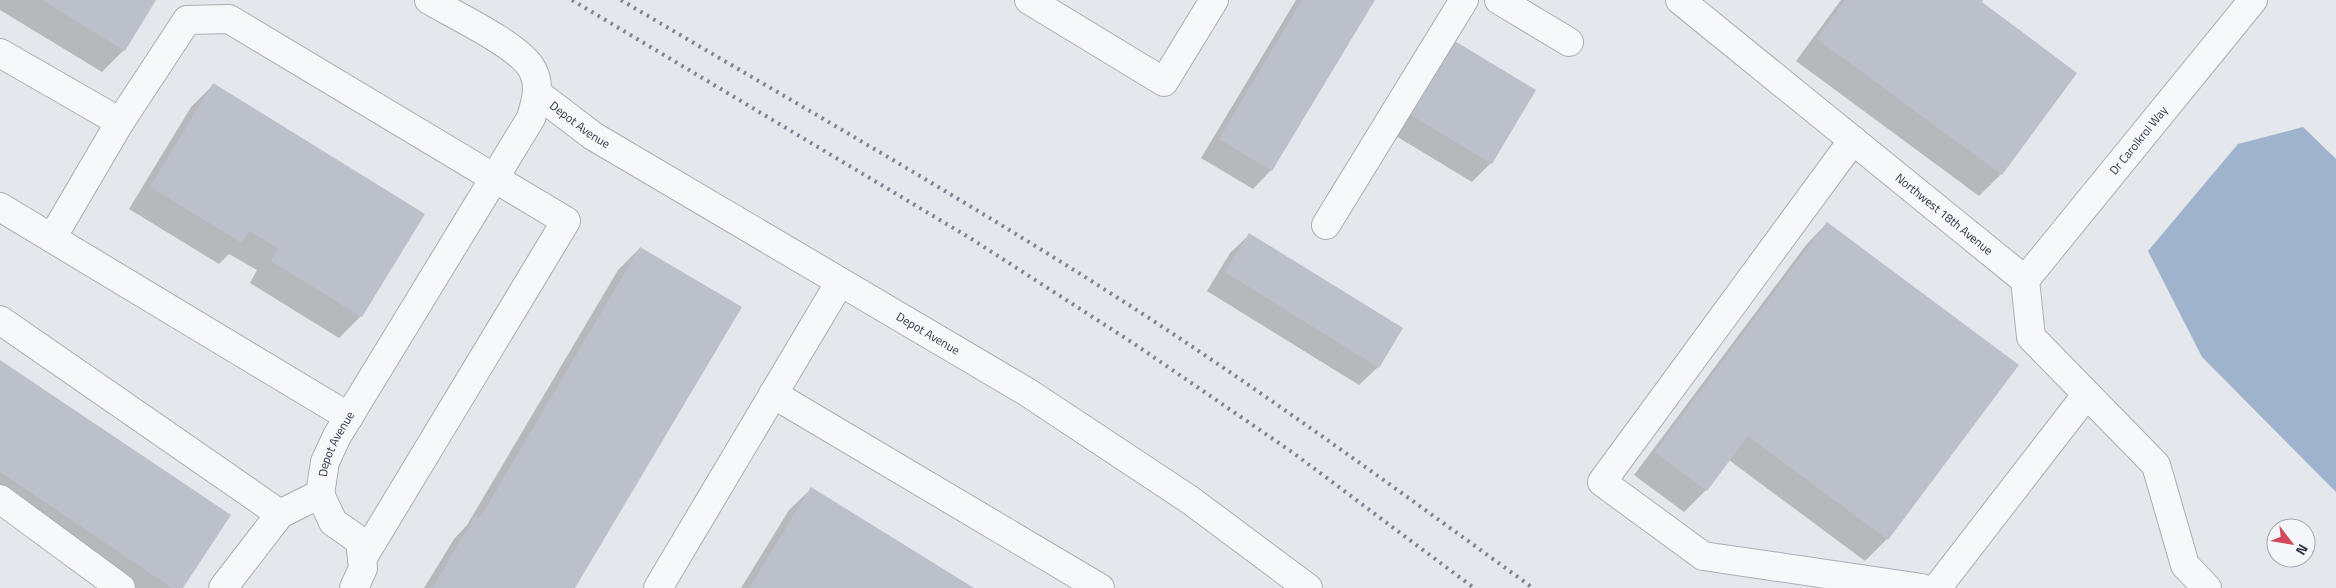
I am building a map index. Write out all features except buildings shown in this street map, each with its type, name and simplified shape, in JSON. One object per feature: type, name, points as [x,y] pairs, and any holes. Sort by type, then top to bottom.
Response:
[{"type":"street","name":"Depot Avenue","points":[[362,559],[360,541],[333,522],[320,494],[326,462],[349,417],[531,118],[538,94],[532,69],[516,51],[429,0]]},
{"type":"street","points":[[1029,0],[1164,82],[1214,0]]},
{"type":"street","points":[[1326,225],[1464,0]]},
{"type":"street","points":[[1499,0],[1569,42]]},
{"type":"street","name":"Northwest 18th Avenue","points":[[1680,0],[2024,280]]},
{"type":"street","name":"Dr Carolkrol Way","points":[[2024,280],[2253,0]]},
{"type":"street","points":[[52,238],[120,122],[187,20],[229,19],[566,221],[362,559],[362,568],[354,588]]},
{"type":"street","points":[[0,54],[120,122]]},
{"type":"street","name":"Depot Avenue","points":[[538,94],[593,136],[1027,392],[1190,500],[1308,588]]},
{"type":"street","points":[[1853,140],[1602,482],[1703,556],[1922,588]]},
{"type":"street","points":[[0,207],[349,417]]},
{"type":"street","points":[[2024,280],[2031,337],[2156,465],[2186,564],[2207,588]]},
{"type":"street","points":[[658,588],[840,282]]},
{"type":"street","points":[[0,320],[280,514]]},
{"type":"street","points":[[773,394],[1100,588]]},
{"type":"street","points":[[1937,588],[2087,394]]},
{"type":"street","points":[[223,588],[280,514],[320,494]]},
{"type":"street","points":[[0,499],[121,588]]},
{"type":"water","points":[[2303,127],[2336,159],[2336,492],[2202,357],[2148,251],[2238,144]]},
{"type":"railway","points":[[572,0],[970,238],[1133,343],[1292,452],[1474,588]]},
{"type":"railway","points":[[621,0],[887,156],[1084,276],[1295,417],[1533,588]]}]
